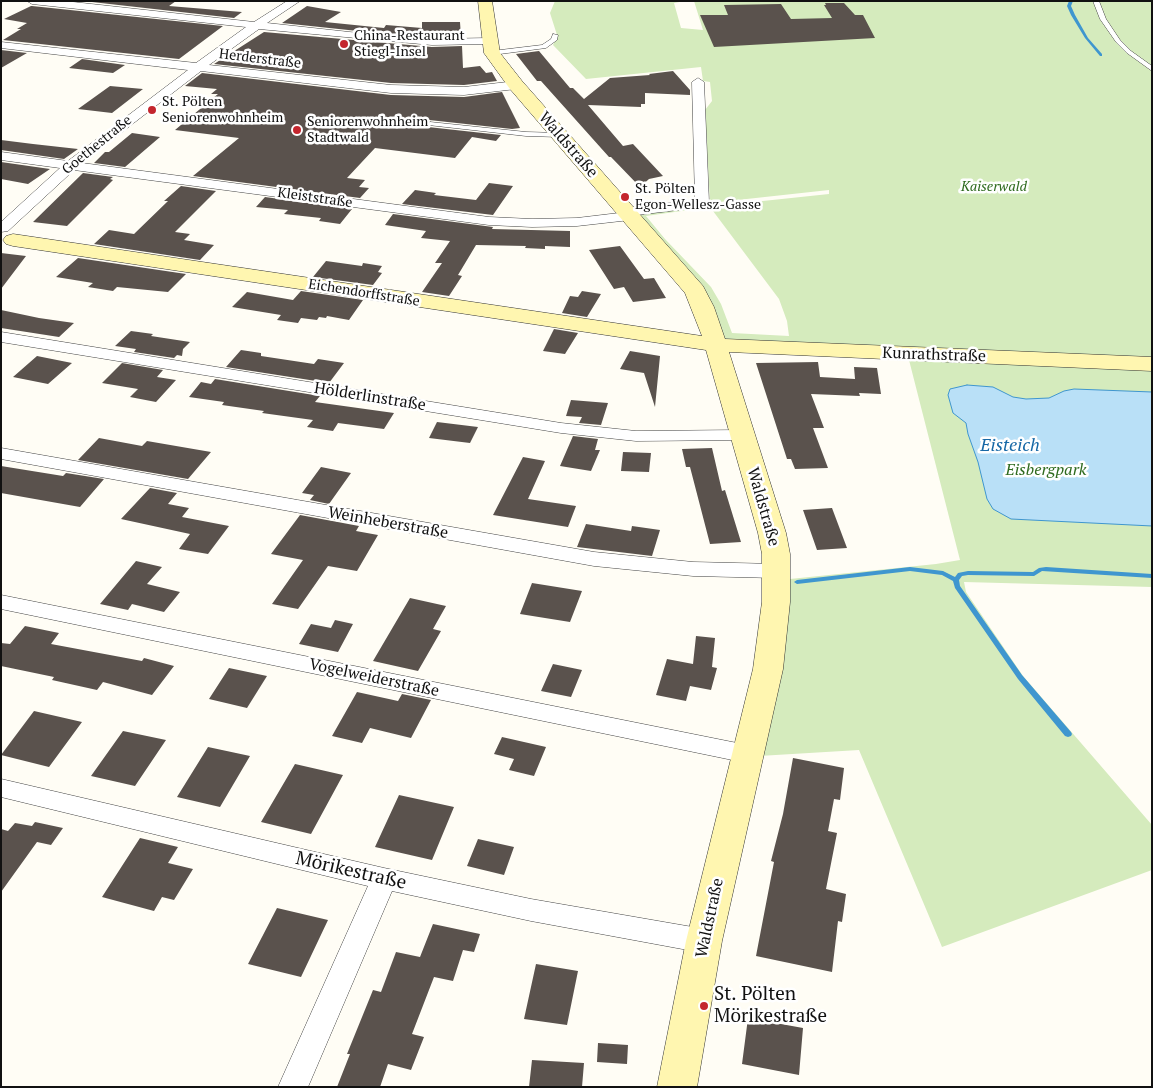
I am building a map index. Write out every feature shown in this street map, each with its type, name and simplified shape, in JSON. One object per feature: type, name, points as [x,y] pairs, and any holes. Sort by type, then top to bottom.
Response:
[{"type":"street","points":[[32,1],[255,26],[490,47],[485,1]]},
{"type":"street","name":"Goethestraße","points":[[5,235],[71,165],[196,67],[295,1]]},
{"type":"street","name":"Herderstraße","points":[[1,45],[391,89],[464,91],[516,85]]},
{"type":"street","name":"Waldstraße","points":[[490,47],[516,85],[695,291],[703,307],[716,346],[741,435],[772,533],[777,571],[773,636],[768,669],[704,941],[677,1087]]},
{"type":"street","name":"Kleiststraße","points":[[1,156],[489,221],[532,224],[577,222],[702,203],[698,82]]},
{"type":"street","name":"Eichendorffstraße","points":[[5,235],[716,346]]},
{"type":"street","name":"Hölderlinstraße","points":[[1,337],[561,428],[636,436],[741,435]]},
{"type":"street","name":"Kunrathstraße","points":[[716,346],[1152,364]]},
{"type":"street","name":"Weinheberstraße","points":[[1,453],[594,560],[693,569],[777,571]]},
{"type":"street","name":"Vogelweiderstraße","points":[[1,602],[747,754]]},
{"type":"street","name":"Mörikestraße","points":[[1,788],[384,879],[531,910],[704,941]]},
{"type":"street","points":[[293,1087],[384,879]]},
{"type":"lane","points":[[1096,1],[1103,19],[1118,41],[1152,69]]},
{"type":"lane","points":[[490,47],[544,47],[554,40],[555,35]]},
{"type":"lane","points":[[430,124],[526,134],[560,135]]},
{"type":"green space","name":"Kaiserwald","points":[[555,1],[685,1],[674,3],[681,28],[703,30],[694,1],[1152,1],[1152,360],[731,342],[725,339],[640,219],[640,214],[829,194],[829,190],[710,203],[705,110],[712,101],[710,82],[703,81],[701,67],[586,79],[553,45],[557,35],[550,13]],"holes":[[[710,207],[779,299],[787,321],[789,336],[732,333],[721,304],[711,287],[665,239],[646,216]]]},
{"type":"green space","name":"Eisbergpark","points":[[909,360],[1152,368],[1152,587],[964,582],[966,592],[1023,676],[1152,825],[1152,870],[942,947],[859,750],[759,756],[790,579],[960,560]]},
{"type":"water","name":"Eisteich","points":[[967,385],[993,387],[1013,397],[1026,399],[1049,398],[1064,391],[1074,389],[1152,392],[1152,526],[1011,519],[993,509],[987,499],[966,423],[953,413],[948,395],[950,389]]},
{"type":"building","points":[[83,1],[176,1],[169,6],[242,12],[234,18]]},
{"type":"building","points":[[825,3],[844,3],[855,15],[863,15],[875,38],[714,47],[700,15],[728,15],[724,5],[781,4],[791,19],[832,18],[824,5],[826,5]]},
{"type":"building","points":[[31,6],[223,26],[179,59],[3,40],[27,23],[4,19]]},
{"type":"building","points":[[307,6],[341,12],[325,22],[384,28],[386,25],[422,28],[422,22],[460,22],[461,37],[386,34],[282,23]]},
{"type":"building","points":[[264,32],[432,47],[462,46],[463,68],[480,66],[486,73],[492,72],[497,81],[464,85],[391,83],[214,64]]},
{"type":"building","points":[[1,50],[27,53],[1,68]]},
{"type":"building","points":[[539,51],[570,88],[573,88],[584,99],[610,78],[673,71],[690,90],[690,95],[645,93],[645,104],[641,104],[641,107],[588,105],[623,146],[633,144],[663,176],[649,179],[640,187],[609,157],[541,81],[537,81],[516,54]]},
{"type":"building","points":[[82,59],[125,65],[113,73],[69,68]]},
{"type":"building","points":[[202,73],[391,95],[464,97],[502,92],[520,128],[512,129],[429,120],[425,124],[428,127],[501,135],[496,141],[472,137],[455,158],[375,148],[347,178],[365,180],[359,187],[369,188],[360,198],[193,176],[239,138],[175,130],[218,94],[211,94],[217,89],[185,86]]},
{"type":"building","points":[[110,86],[143,89],[112,113],[78,109]]},
{"type":"building","points":[[132,133],[160,137],[125,167],[94,163],[105,152],[109,152]]},
{"type":"building","points":[[1,140],[78,149],[64,159],[1,150]]},
{"type":"building","points":[[1,162],[50,169],[28,184],[1,179]]},
{"type":"building","points":[[83,173],[113,177],[110,179],[113,180],[67,226],[33,222]]},
{"type":"building","points":[[489,183],[513,186],[493,215],[402,204],[415,190],[436,193],[434,195],[476,200]]},
{"type":"building","points":[[181,186],[216,191],[175,232],[190,234],[184,240],[214,245],[200,260],[94,244],[109,230],[134,234],[168,201],[164,201]]},
{"type":"building","points":[[265,197],[352,209],[340,224],[319,221],[321,218],[284,214],[288,210],[256,207]]},
{"type":"building","points":[[393,214],[493,227],[492,229],[570,231],[570,247],[545,246],[545,249],[525,248],[526,246],[476,245],[458,275],[462,276],[449,296],[422,292],[442,263],[435,263],[450,241],[421,238],[426,231],[385,225]]},
{"type":"building","points":[[620,246],[644,279],[654,278],[666,298],[633,302],[624,287],[614,289],[589,250]]},
{"type":"building","points":[[1,253],[26,256],[1,289]]},
{"type":"building","points":[[78,258],[186,274],[168,292],[117,287],[113,291],[88,287],[93,283],[56,277]]},
{"type":"building","points":[[326,261],[362,266],[363,263],[382,266],[378,272],[382,273],[373,285],[313,277]]},
{"type":"building","points":[[301,291],[363,300],[349,320],[327,316],[326,318],[319,317],[317,320],[301,318],[298,323],[277,320],[281,315],[232,307],[247,292],[293,300]]},
{"type":"building","points":[[582,291],[601,294],[587,317],[562,313],[570,296],[578,297]]},
{"type":"building","points":[[1,310],[74,323],[59,337],[1,328]]},
{"type":"building","points":[[554,329],[578,333],[565,354],[543,351]]},
{"type":"building","points":[[131,331],[190,342],[183,349],[182,356],[177,355],[174,358],[134,352],[136,349],[115,346]]},
{"type":"building","points":[[241,350],[261,353],[261,356],[314,364],[318,359],[344,363],[329,383],[226,367]]},
{"type":"building","points":[[630,351],[660,356],[655,407],[644,373],[620,369]]},
{"type":"building","points":[[37,356],[72,363],[48,384],[13,377]]},
{"type":"building","points":[[818,362],[820,377],[855,379],[854,367],[877,368],[881,394],[859,393],[860,396],[811,394],[824,428],[813,428],[828,468],[795,469],[791,459],[787,459],[756,363]]},
{"type":"building","points":[[122,363],[163,370],[157,377],[176,380],[156,402],[130,397],[138,389],[102,383]]},
{"type":"building","points":[[215,379],[320,396],[315,402],[394,413],[384,429],[338,423],[333,431],[307,427],[313,420],[262,413],[264,411],[222,405],[224,402],[189,397],[201,382],[211,384]]},
{"type":"building","points":[[571,400],[608,403],[601,425],[579,423],[582,417],[566,416]]},
{"type":"building","points":[[437,422],[478,427],[470,443],[429,438]]},
{"type":"building","points":[[573,436],[598,439],[595,450],[600,450],[591,471],[560,466]]},
{"type":"building","points":[[99,438],[142,446],[147,441],[211,452],[188,479],[78,460]]},
{"type":"building","points":[[712,448],[722,491],[725,490],[741,542],[710,544],[690,467],[686,467],[682,449]]},
{"type":"building","points":[[623,452],[651,453],[649,472],[621,471]]},
{"type":"building","points":[[523,457],[545,461],[528,499],[576,506],[568,527],[493,515]]},
{"type":"building","points":[[1,466],[63,476],[66,473],[104,479],[80,507],[1,493]]},
{"type":"building","points":[[321,467],[351,473],[329,504],[310,500],[314,495],[302,493]]},
{"type":"building","points":[[150,488],[177,493],[168,504],[189,508],[182,517],[229,526],[208,554],[179,549],[190,534],[121,519]]},
{"type":"building","points":[[832,508],[847,548],[817,550],[803,510]]},
{"type":"building","points":[[300,515],[359,526],[356,531],[378,535],[357,571],[328,566],[298,609],[272,604],[303,560],[271,554]]},
{"type":"building","points":[[586,524],[631,531],[632,526],[660,530],[652,556],[577,547]]},
{"type":"building","points":[[136,561],[162,567],[147,584],[180,592],[164,612],[132,604],[128,610],[100,604]]},
{"type":"building","points":[[532,583],[582,591],[570,622],[520,614]]},
{"type":"building","points":[[410,598],[446,606],[433,629],[441,631],[418,671],[373,661]]},
{"type":"building","points":[[335,620],[353,624],[338,652],[299,644],[311,624],[331,628]]},
{"type":"building","points":[[25,626],[59,633],[51,644],[142,661],[144,658],[174,666],[152,695],[103,682],[97,690],[52,680],[54,677],[1,666],[1,643],[10,644]]},
{"type":"building","points":[[696,636],[715,638],[712,667],[717,668],[711,690],[690,686],[686,701],[656,695],[667,659],[693,664]]},
{"type":"building","points":[[553,664],[582,670],[571,697],[541,691]]},
{"type":"building","points":[[229,668],[267,676],[247,708],[209,699]]},
{"type":"building","points":[[357,692],[398,701],[402,694],[431,700],[411,738],[370,728],[362,743],[332,736]]},
{"type":"building","points":[[34,711],[82,722],[49,767],[1,755]]},
{"type":"building","points":[[123,731],[166,740],[135,786],[91,776]]},
{"type":"building","points":[[502,737],[546,747],[534,776],[509,770],[514,759],[494,754]]},
{"type":"building","points":[[208,747],[250,756],[220,807],[177,797]]},
{"type":"building","points":[[793,758],[844,768],[840,800],[834,799],[828,831],[837,833],[826,889],[846,894],[842,922],[838,921],[832,972],[756,956],[774,862],[771,861],[783,814]]},
{"type":"building","points":[[295,764],[343,775],[311,834],[261,822]]},
{"type":"building","points":[[399,795],[454,807],[432,860],[375,847]]},
{"type":"building","points":[[35,822],[63,828],[51,845],[37,842],[1,892],[1,829],[8,831],[15,823],[32,826]]},
{"type":"building","points":[[140,838],[178,847],[168,863],[193,869],[174,900],[162,897],[154,911],[102,897]]},
{"type":"building","points":[[478,839],[514,847],[504,875],[467,866]]},
{"type":"building","points":[[277,908],[328,920],[301,977],[248,964]]},
{"type":"building","points":[[433,924],[480,934],[474,952],[463,950],[453,981],[434,977],[412,1034],[424,1037],[411,1070],[388,1064],[380,1087],[337,1087],[350,1054],[347,1054],[373,990],[381,992],[396,952],[420,957]]},
{"type":"building","points":[[536,964],[578,971],[567,1025],[524,1019]]},
{"type":"building","points":[[748,1018],[803,1028],[799,1075],[742,1064]]},
{"type":"building","points":[[598,1043],[628,1045],[627,1064],[597,1062]]},
{"type":"building","points":[[532,1060],[584,1063],[582,1087],[529,1087]]},
{"type":"waterway","points":[[1071,1],[1069,6],[1073,15],[1087,38],[1101,55]]},
{"type":"waterway","points":[[797,582],[910,569],[943,573],[956,580]]},
{"type":"waterway","points":[[956,580],[960,574],[1034,574],[1041,569],[1152,576]]},
{"type":"waterway","points":[[956,580],[957,586],[1020,677],[1068,734]]},
{"type":"place","name":"China-Restaurant Stiegl-Insel","points":[[344,44]]},
{"type":"place","name":"St. Pölten Seniorenwohnheim","points":[[152,110]]},
{"type":"place","name":"Seniorenwohnheim Stadtwald","points":[[297,130]]},
{"type":"place","name":"St. Pölten Egon-Wellesz-Gasse","points":[[625,197]]},
{"type":"place","name":"St. Pölten Mörikestraße","points":[[704,1006]]}]
